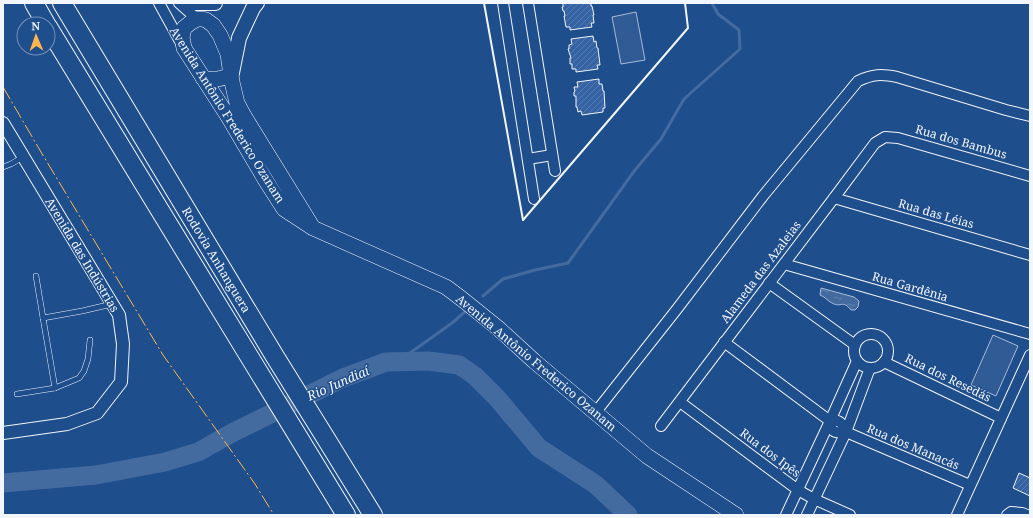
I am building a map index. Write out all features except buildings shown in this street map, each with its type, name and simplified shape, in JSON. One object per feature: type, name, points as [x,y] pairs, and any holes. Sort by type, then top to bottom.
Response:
[{"type":"highway","points":[[34,3],[41,16]]},
{"type":"highway","name":"Rodovia Anhanguera","points":[[62,3],[274,355],[373,515]]},
{"type":"highway","name":"Rodovia Anhanguera","points":[[56,40],[346,515]]},
{"type":"main road","points":[[184,3],[215,3]]},
{"type":"main road","points":[[184,48],[182,37],[184,28],[190,23],[199,19],[215,3]]},
{"type":"main road","points":[[232,75],[239,38],[252,8],[257,3]]},
{"type":"main road","points":[[199,19],[206,20],[213,25],[220,35],[228,54],[237,104],[313,228]]},
{"type":"main road","name":"Avenida Antônio Frederico Ozanam","points":[[184,48],[284,209],[313,228],[446,288],[498,328],[534,361],[647,456],[736,515]]},
{"type":"main road","points":[[203,78],[219,80],[232,75]]},
{"type":"main road","points":[[244,145],[251,147],[260,141]]},
{"type":"street","name":"Avenida Antônio Frederico Ozanam","points":[[159,3],[184,48]]},
{"type":"street","name":"Avenida Antônio Frederico Ozanam","points":[[179,3],[199,19]]},
{"type":"street","points":[[503,3],[534,199]]},
{"type":"street","points":[[528,3],[555,171]]},
{"type":"street","points":[[595,413],[677,310],[763,196],[858,81],[869,76],[884,75],[897,77],[1030,116]]},
{"type":"street","name":"Avenida das Indústrias","points":[[3,123],[119,315],[123,344],[121,382],[98,413],[67,424],[3,433]]},
{"type":"street","name":"Rua dos Bambus","points":[[885,136],[898,138],[1030,176]]},
{"type":"street","name":"Alameda das Azaleias","points":[[661,426],[875,143],[885,136]]},
{"type":"street","points":[[528,159],[552,155]]},
{"type":"street","name":"Rua das Léias","points":[[834,198],[1030,255]]},
{"type":"street","name":"Rua Gardênia","points":[[784,264],[1030,334]]},
{"type":"street","points":[[769,283],[854,346]]},
{"type":"street","points":[[866,334],[877,335],[881,337],[887,346],[887,357],[884,362],[875,367],[865,367],[857,361],[854,356],[854,346],[857,341],[866,334]]},
{"type":"street","name":"Rua dos Manacás","points":[[724,342],[830,421],[830,427],[833,431],[838,433],[846,432],[970,485]]},
{"type":"street","points":[[957,515],[1030,355]]},
{"type":"street","points":[[786,515],[857,361]]},
{"type":"street","name":"Rua dos Resedás","points":[[884,362],[1001,418]]},
{"type":"street","points":[[807,515],[846,432],[870,368]]},
{"type":"street","name":"Rua dos Ipês","points":[[680,402],[798,490],[850,515]]},
{"type":"street","points":[[1007,515],[1011,512],[1027,515]]},
{"type":"lane","points":[[3,167],[11,164],[23,156]]},
{"type":"lane","points":[[36,276],[55,388]]},
{"type":"lane","points":[[43,318],[112,304]]},
{"type":"lane","points":[[17,394],[55,388],[80,378],[84,372],[88,358],[90,340]]},
{"type":"shaded area","points":[[636,12],[645,60],[621,64],[612,17]]},
{"type":"shaded area","points":[[993,335],[1018,346],[996,396],[971,385]]},
{"type":"water","points":[[821,288],[854,297],[859,301],[858,307],[855,310],[851,310],[844,304],[837,305],[832,303],[820,295]]},
{"type":"waterway","points":[[483,296],[503,279],[568,263],[635,170],[661,139],[684,99],[740,49],[739,30],[718,14],[712,3]]},
{"type":"waterway","points":[[386,362],[410,353],[452,323],[467,310]]},
{"type":"waterway","name":"Rio Jundiaí","points":[[3,483],[96,475],[165,462],[198,452],[232,433],[343,378],[386,362],[428,361],[459,365],[475,376],[497,398],[539,448],[595,484],[628,515]]},
{"type":"wall","points":[[484,3],[523,220]]},
{"type":"wall","points":[[523,220],[688,28],[685,3]]},
{"type":"power","points":[[3,87],[163,355],[255,484],[274,515]]}]
